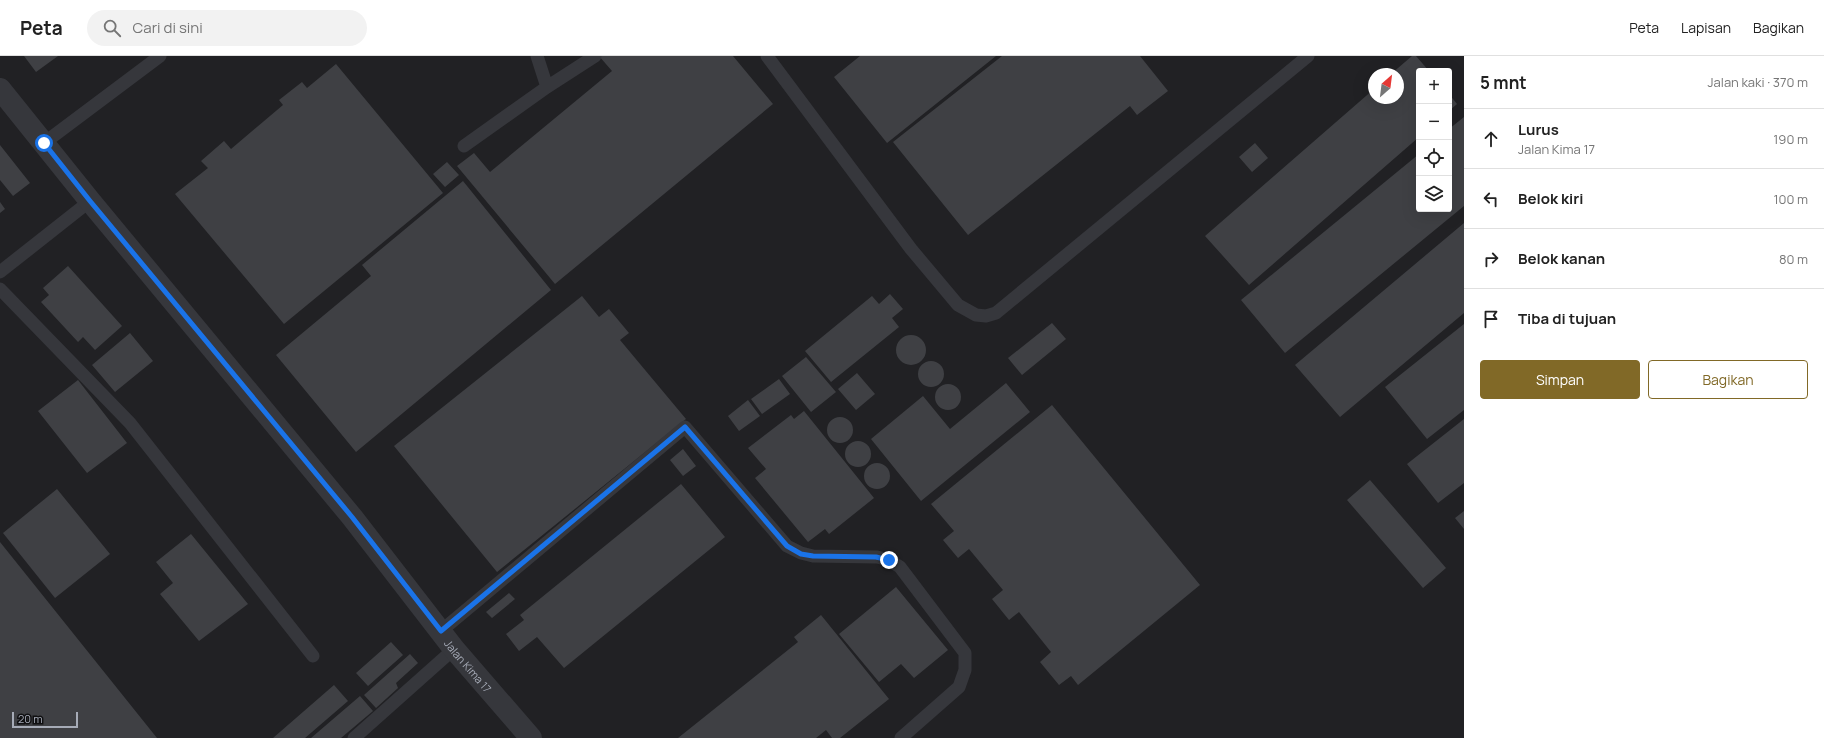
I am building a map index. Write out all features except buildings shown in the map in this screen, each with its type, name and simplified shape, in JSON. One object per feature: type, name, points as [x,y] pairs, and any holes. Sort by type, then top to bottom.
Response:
[{"type":"street","name":"Jalan Kima 17","points":[[0,89],[90,201],[352,517],[454,649],[531,738]]},
{"type":"lane","points":[[44,143],[160,56]]},
{"type":"lane","points":[[537,56],[547,87]]},
{"type":"lane","points":[[464,146],[547,87],[595,56]]},
{"type":"lane","points":[[767,56],[911,249],[954,300],[967,311],[976,315],[986,316],[996,313],[1308,56]]},
{"type":"lane","points":[[0,272],[90,201]]},
{"type":"lane","points":[[0,289],[130,423],[313,656]]},
{"type":"lane","points":[[441,631],[685,427],[787,546],[801,554],[813,556],[876,557],[889,560],[900,567],[965,653],[965,670],[959,687],[901,738]]},
{"type":"lane","points":[[354,738],[454,649]]},
{"type":"shaded area","points":[[0,56],[1464,56],[1464,738],[0,738]]},
{"type":"route","points":[[44,143],[90,201],[352,517],[441,631],[685,427],[787,546],[801,554],[813,556],[876,557],[889,560]]}]
